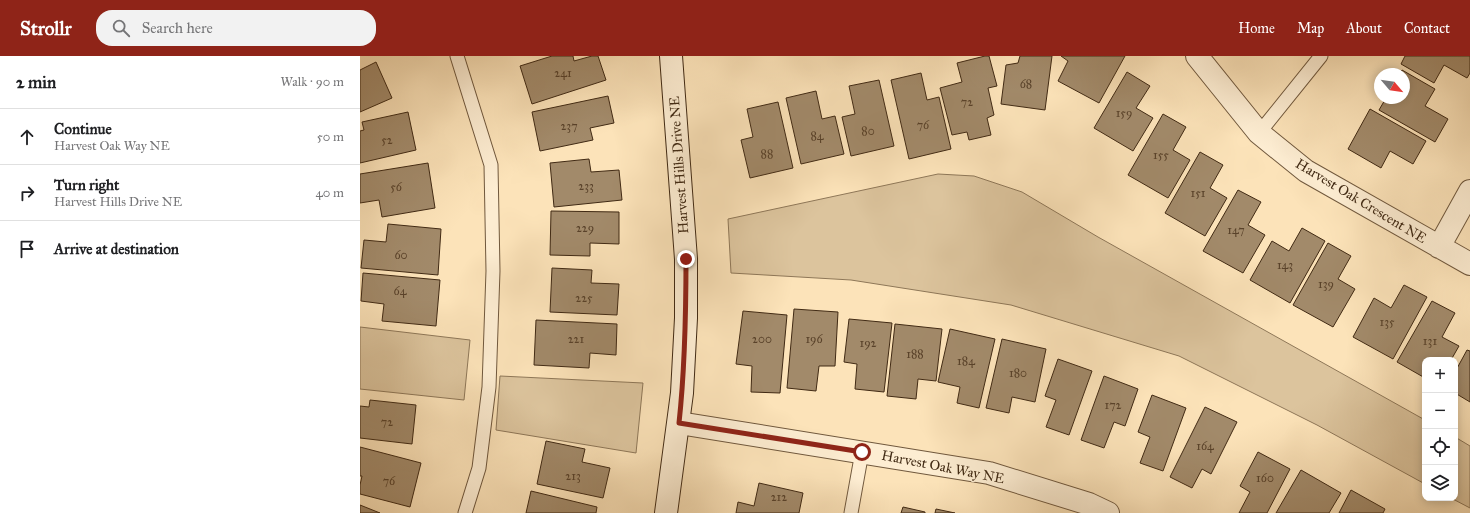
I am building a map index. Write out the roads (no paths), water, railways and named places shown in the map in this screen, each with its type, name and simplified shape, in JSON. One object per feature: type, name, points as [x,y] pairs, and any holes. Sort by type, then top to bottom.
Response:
[{"type":"street","name":"Harvest Hills Drive NE","points":[[666,513],[682,393],[686,259],[670,56]]},
{"type":"street","name":"Harvest Oak Crescent NE","points":[[1197,56],[1259,133],[1306,171],[1470,264]]},
{"type":"street","points":[[1439,246],[1470,191]]},
{"type":"street","name":"Harvest Oak Way NE","points":[[679,423],[989,473],[1090,504],[1108,513]]},
{"type":"lane","points":[[457,56],[491,165],[493,271],[490,387],[479,468],[465,513]]},
{"type":"lane","points":[[1259,133],[1321,56]]},
{"type":"lane","points":[[851,513],[862,452]]}]
